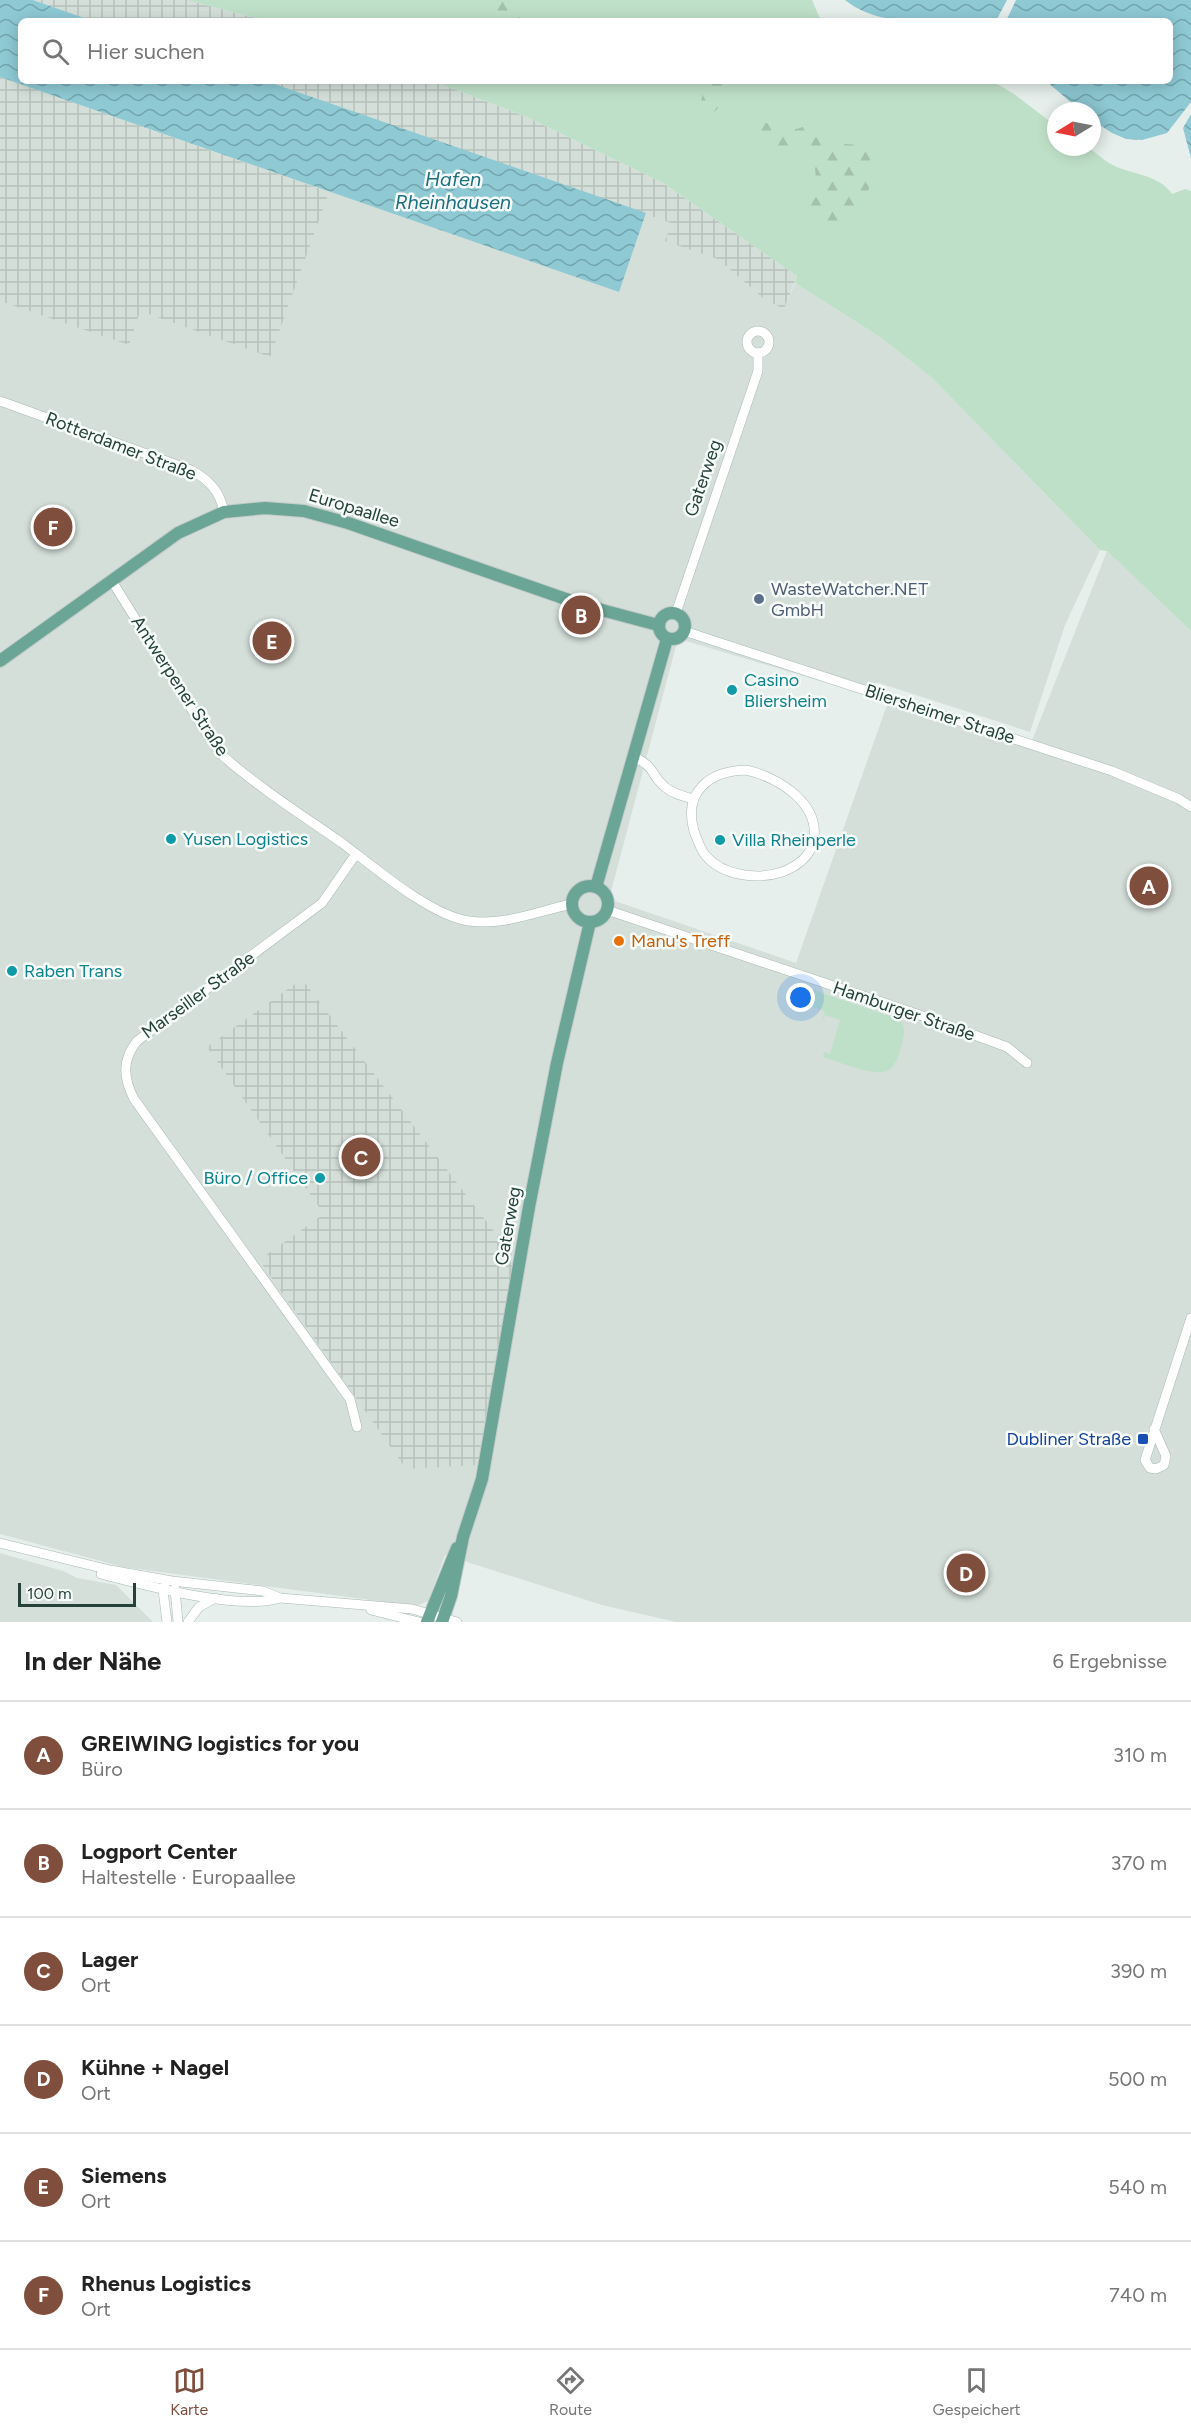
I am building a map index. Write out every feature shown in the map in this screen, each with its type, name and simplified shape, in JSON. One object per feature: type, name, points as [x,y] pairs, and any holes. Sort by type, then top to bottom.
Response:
[{"type":"main road","name":"Europaallee","points":[[0,662],[178,533],[224,512],[264,508],[304,511],[417,546],[583,605],[658,625]]},
{"type":"main road","points":[[676,613],[683,619],[684,631],[676,639],[667,639],[660,633],[658,625],[663,616],[676,613]]},
{"type":"main road","points":[[597,887],[667,639]]},
{"type":"main road","points":[[585,886],[597,887],[607,896],[607,910],[603,916],[590,922],[578,917],[573,911],[572,904],[578,890],[585,886]]},
{"type":"main road","name":"Gaterweg","points":[[429,1618],[446,1572],[463,1537],[482,1479],[529,1207],[557,1063],[590,922]]},
{"type":"main road","name":"Gaterweg","points":[[443,1620],[456,1579],[463,1537]]},
{"type":"street","name":"Gaterweg","points":[[676,613],[758,371],[758,353]]},
{"type":"street","name":"Rotterdamer Straße","points":[[0,401],[191,470],[206,479],[217,492],[224,512]]},
{"type":"street","name":"Antwerpener Straße","points":[[112,580],[210,739],[224,757],[407,890],[445,914],[457,919],[486,923],[508,920],[572,904]]},
{"type":"street","name":"Bliersheimer Straße","points":[[684,631],[1093,765],[1150,786],[1191,807]]},
{"type":"street","points":[[633,757],[649,765],[663,785],[673,792],[693,799]]},
{"type":"street","points":[[734,771],[760,773],[777,781],[805,806],[813,821],[815,838],[810,852],[801,863],[782,872],[764,875],[744,875],[719,866],[705,855],[697,840],[693,825],[693,799],[706,783],[718,775],[734,771]]},
{"type":"street","name":"Marseiller Straße","points":[[356,854],[322,903],[137,1041],[130,1049],[125,1066],[128,1088],[134,1099],[350,1399],[357,1427]]},
{"type":"street","name":"Hamburger Straße","points":[[607,910],[928,1018],[1007,1047],[1027,1063]]},
{"type":"street","points":[[1154,1429],[1191,1318]]},
{"type":"street","points":[[0,1543],[110,1570],[263,1591],[280,1598],[363,1607],[412,1609],[429,1618],[457,1622]]},
{"type":"street","points":[[69,1560],[84,1569],[163,1590],[215,1598],[267,1602],[280,1598]]},
{"type":"street","points":[[167,1622],[163,1590],[171,1580]]},
{"type":"street","points":[[171,1580],[176,1592],[178,1622]]},
{"type":"street","points":[[188,1622],[200,1607],[215,1598]]},
{"type":"street","points":[[363,1607],[419,1622]]},
{"type":"shaded area","points":[[33,0],[187,0],[256,18],[84,18]]},
{"type":"shaded area","points":[[0,76],[619,290],[646,213],[672,223],[784,309],[795,283],[880,337],[931,377],[1100,550],[1065,625],[1030,732],[876,682],[871,696],[686,641],[676,646],[609,899],[796,963],[888,702],[1031,743],[1107,551],[1191,631],[1191,1622],[676,1622],[602,1605],[445,1555],[428,1601],[416,1606],[123,1567],[0,1534]]},
{"type":"shaded area","points":[[0,77],[329,192],[270,357],[140,311],[129,345],[0,301]]},
{"type":"shaded area","points":[[275,84],[441,84],[527,117],[663,183],[797,276],[784,309],[764,299],[718,259],[665,241],[671,223]]},
{"type":"shaded area","points":[[302,979],[515,1259],[479,1465],[406,1469],[259,1260],[324,1214],[207,1047]]},
{"type":"shaded area","points":[[0,1553],[63,1571],[77,1578],[116,1585],[153,1622],[0,1622]]},
{"type":"green space","points":[[187,0],[812,0],[820,18],[256,18]]},
{"type":"green space","points":[[484,0],[522,0],[532,18],[489,18],[485,12]]},
{"type":"green space","points":[[441,84],[997,84],[1047,119],[1047,156],[1099,156],[1117,167],[1159,182],[1172,194],[1185,189],[1191,191],[1191,631],[1107,551],[1100,550],[931,377],[880,337],[795,283],[797,276],[663,183],[527,117]]},
{"type":"green space","points":[[704,84],[733,84],[732,90],[722,95],[718,108],[713,113],[702,112],[700,108]]},
{"type":"green space","points":[[756,121],[797,129],[808,125],[819,127],[846,144],[872,146],[875,149],[865,171],[870,186],[862,210],[852,217],[837,240],[829,242],[820,231],[817,220],[802,210],[802,204],[813,197],[815,169],[812,161],[791,149],[757,145],[754,141]]},
{"type":"green space","points":[[813,990],[901,1020],[904,1036],[893,1067],[887,1071],[873,1072],[823,1057],[824,1052],[830,1054],[840,1020],[825,1015],[821,1025],[825,1011],[808,1005]]},
{"type":"water","name":"Hafen Rheinhausen","points":[[0,0],[33,0],[84,18],[18,18],[18,83],[0,77]]},
{"type":"water","points":[[845,0],[1007,0],[998,18],[888,18],[860,10]]},
{"type":"water","points":[[1016,0],[1191,0],[1191,102],[1167,133],[1142,140],[1126,139],[1101,126],[1101,102],[1070,102],[1050,84],[1173,84],[1173,18],[1007,18]]},
{"type":"water","name":"Hafen Rheinhausen","points":[[20,84],[275,84],[646,213],[619,292]]},
{"type":"water","points":[[1191,114],[1191,158],[1183,128]]},
{"type":"place","name":"Rhenus Logistics","points":[[53,527]]},
{"type":"place","name":"WasteWatcher.NET GmbH","points":[[759,599]]},
{"type":"place","name":"Logport Center","points":[[581,615]]},
{"type":"place","name":"Siemens","points":[[272,641]]},
{"type":"place","name":"Casino Bliersheim","points":[[732,690]]},
{"type":"place","name":"Yusen Logistics","points":[[171,839]]},
{"type":"place","name":"Villa Rheinperle","points":[[720,840]]},
{"type":"place","name":"GREIWING logistics for you","points":[[1149,886]]},
{"type":"place","name":"Manu's Treff","points":[[619,941]]},
{"type":"place","name":"Raben Trans","points":[[12,971]]},
{"type":"place","name":"Lager","points":[[361,1157]]},
{"type":"place","name":"Büro / Office","points":[[320,1178]]},
{"type":"place","name":"Dubliner Straße","points":[[1143,1439]]},
{"type":"place","name":"Kühne + Nagel","points":[[966,1573]]}]
